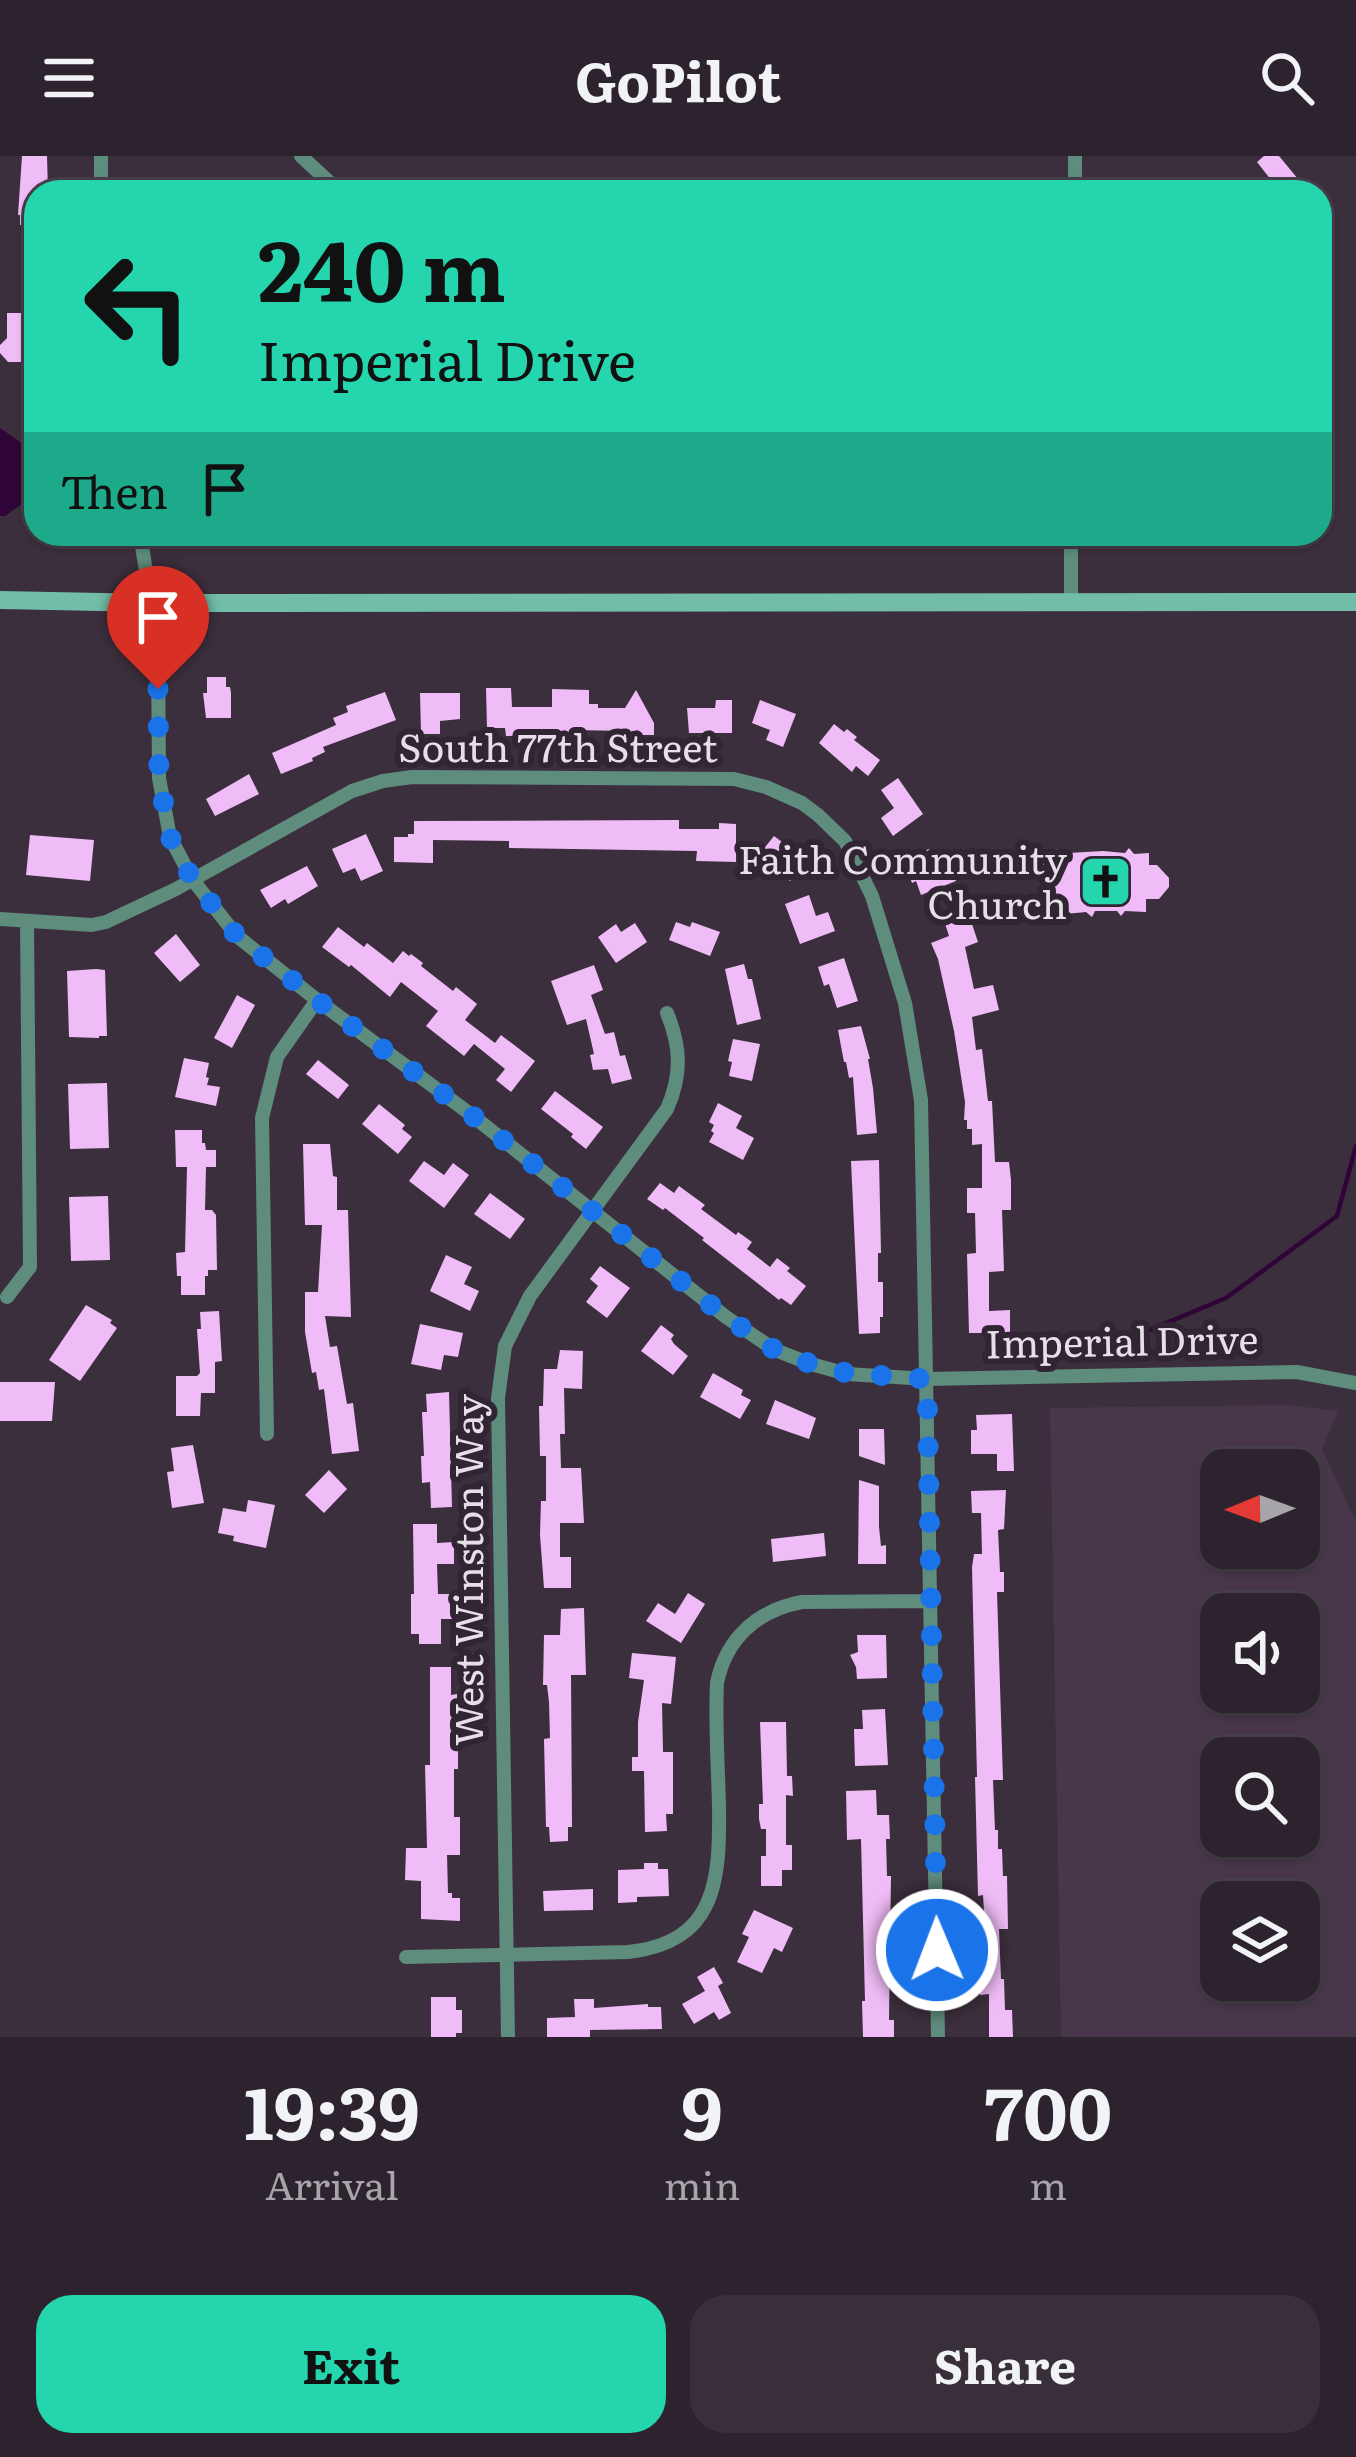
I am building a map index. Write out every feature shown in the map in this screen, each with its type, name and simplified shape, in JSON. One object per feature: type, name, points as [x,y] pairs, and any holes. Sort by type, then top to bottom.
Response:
[{"type":"main road","points":[[0,600],[1356,602]]},
{"type":"street","points":[[302,156],[325,180]]},
{"type":"street","name":"Imperial Drive","points":[[142,546],[158,645],[159,778],[170,837],[192,879],[237,936],[726,1317],[775,1350],[847,1373],[927,1379],[1297,1372],[1356,1383]]},
{"type":"street","points":[[1071,546],[1071,602]]},
{"type":"street","name":"South 77th Street","points":[[0,919],[92,926],[106,922],[325,804],[383,781],[412,777],[734,779],[802,803],[845,842],[872,896],[916,1056],[924,1151],[927,1379]]},
{"type":"street","points":[[7,1297],[30,1267],[27,922]]},
{"type":"street","points":[[267,1434],[262,1118],[277,1057],[317,1000]]},
{"type":"street","name":"West Winston Way","points":[[508,2037],[497,1398],[506,1346],[530,1296],[667,1109],[680,1059],[667,1013]]},
{"type":"street","points":[[927,1379],[938,2037]]},
{"type":"street","points":[[406,1957],[628,1952],[675,1939],[703,1914],[714,1891],[718,1683],[730,1647],[771,1610],[802,1602],[929,1600]]},
{"type":"shaded area","points":[[0,428],[24,445],[24,503],[0,516]]},
{"type":"shaded area","points":[[1288,1405],[1338,1411],[1322,1449],[1356,1522],[1356,2037],[1061,2037],[1050,1408]]},
{"type":"building","points":[[22,156],[47,156],[48,180],[24,180],[24,225],[18,215]]},
{"type":"building","points":[[1264,156],[1279,156],[1299,180],[1271,180],[1257,162]]},
{"type":"building","points":[[7,313],[24,313],[24,362],[8,362],[0,353],[7,338]]},
{"type":"building","points":[[207,677],[226,677],[231,718],[206,718],[203,693],[207,693]]},
{"type":"building","points":[[486,688],[511,688],[512,707],[552,707],[552,689],[589,690],[589,704],[625,708],[636,690],[654,723],[654,735],[572,730],[572,734],[506,736],[505,728],[487,728]]},
{"type":"building","points":[[385,692],[396,720],[323,747],[325,752],[313,761],[281,774],[272,753],[336,725],[333,718],[348,712],[346,706]]},
{"type":"building","points":[[420,693],[460,693],[460,719],[440,721],[440,734],[421,734]]},
{"type":"building","points":[[716,700],[732,700],[732,733],[689,733],[687,708],[715,708]]},
{"type":"building","points":[[760,700],[796,714],[783,747],[766,740],[770,730],[752,723]]},
{"type":"building","points":[[834,724],[844,732],[847,729],[880,760],[868,776],[856,766],[852,772],[819,743]]},
{"type":"building","points":[[249,774],[259,794],[215,816],[206,799]]},
{"type":"building","points":[[898,778],[923,814],[893,836],[881,818],[894,808],[881,790]]},
{"type":"building","points":[[679,820],[679,829],[736,824],[736,862],[696,861],[697,851],[509,848],[509,841],[433,840],[433,863],[394,862],[394,837],[414,834],[414,821]]},
{"type":"building","points":[[366,834],[383,871],[361,881],[355,868],[343,873],[332,849]]},
{"type":"building","points":[[30,835],[94,840],[90,881],[26,875]]},
{"type":"building","points":[[774,836],[803,865],[790,881],[758,856]]},
{"type":"building","name":"Faith Community Church","points":[[1129,848],[1134,854],[1149,853],[1149,865],[1157,865],[1169,878],[1169,887],[1159,899],[1146,899],[1146,912],[1125,911],[1121,916],[1117,911],[1095,911],[1092,917],[1086,912],[1055,915],[1043,911],[1043,853],[1065,849],[1068,853],[1125,853]]},
{"type":"building","points":[[929,849],[935,865],[948,860],[956,881],[921,895],[903,859]]},
{"type":"building","points":[[307,866],[318,886],[271,908],[260,890]]},
{"type":"building","points":[[809,895],[816,916],[828,912],[835,931],[800,944],[785,904]]},
{"type":"building","points":[[956,909],[958,915],[968,912],[978,942],[965,947],[974,989],[993,985],[999,1010],[972,1017],[976,1050],[982,1049],[988,1101],[992,1101],[995,1162],[1009,1162],[1011,1210],[1002,1210],[1004,1271],[989,1272],[989,1311],[1010,1310],[1010,1333],[969,1333],[967,1254],[976,1253],[975,1213],[967,1213],[967,1188],[982,1188],[982,1144],[972,1145],[972,1129],[967,1129],[964,1120],[954,1031],[931,943],[949,936],[942,914]]},
{"type":"building","points":[[676,922],[720,932],[710,956],[669,940]]},
{"type":"building","points":[[635,923],[647,942],[616,963],[598,937],[616,924],[621,932]]},
{"type":"building","points":[[338,927],[393,963],[403,951],[411,954],[453,991],[456,987],[477,1004],[465,1020],[495,1043],[501,1035],[535,1061],[511,1092],[496,1080],[505,1069],[474,1044],[464,1056],[426,1026],[438,1011],[401,982],[390,997],[322,947]]},
{"type":"building","points":[[176,934],[200,965],[180,982],[154,953]]},
{"type":"building","points":[[844,958],[858,1001],[837,1008],[818,967]]},
{"type":"building","points":[[744,964],[761,1019],[737,1025],[725,969]]},
{"type":"building","points":[[594,965],[603,990],[591,995],[605,1034],[614,1032],[632,1079],[612,1084],[608,1069],[593,1070],[586,1019],[567,1025],[551,981]]},
{"type":"building","points":[[105,970],[107,1036],[69,1037],[67,971]]},
{"type":"building","points":[[237,995],[255,1005],[232,1048],[214,1038]]},
{"type":"building","points":[[861,1026],[870,1059],[877,1133],[857,1135],[853,1077],[849,1078],[838,1030]]},
{"type":"building","points":[[733,1039],[760,1044],[752,1081],[729,1076]]},
{"type":"building","points":[[184,1058],[209,1063],[207,1085],[220,1087],[216,1106],[175,1097]]},
{"type":"building","points":[[318,1060],[349,1085],[338,1099],[306,1074]]},
{"type":"building","points":[[107,1083],[109,1148],[70,1149],[68,1084]]},
{"type":"building","points":[[555,1091],[603,1127],[586,1149],[541,1109]]},
{"type":"building","points":[[718,1103],[742,1116],[736,1128],[754,1138],[743,1160],[709,1142],[714,1125],[709,1122]]},
{"type":"building","points":[[379,1104],[412,1137],[398,1154],[362,1124]]},
{"type":"building","points":[[175,1130],[202,1130],[206,1150],[216,1150],[216,1167],[206,1167],[205,1210],[216,1215],[217,1270],[208,1270],[205,1276],[205,1295],[181,1295],[181,1276],[177,1276],[176,1253],[185,1252],[187,1167],[176,1167]]},
{"type":"building","points":[[303,1144],[330,1144],[337,1210],[348,1210],[351,1317],[325,1316],[330,1347],[337,1346],[347,1404],[353,1403],[359,1451],[332,1454],[324,1389],[319,1390],[316,1372],[312,1373],[305,1292],[318,1292],[322,1225],[305,1225]]},
{"type":"building","points":[[879,1160],[878,1282],[883,1282],[883,1317],[880,1333],[859,1334],[851,1161]]},
{"type":"building","points":[[424,1161],[444,1175],[453,1163],[469,1175],[444,1208],[409,1181]]},
{"type":"building","points":[[660,1183],[674,1193],[679,1186],[705,1205],[701,1209],[752,1242],[747,1249],[770,1267],[777,1258],[790,1268],[787,1271],[806,1286],[791,1305],[647,1199]]},
{"type":"building","points":[[490,1193],[525,1219],[510,1239],[474,1214]]},
{"type":"building","points":[[108,1196],[110,1260],[71,1261],[69,1197]]},
{"type":"building","points":[[446,1255],[472,1267],[464,1284],[479,1291],[470,1311],[430,1291]]},
{"type":"building","points":[[600,1266],[630,1288],[607,1318],[586,1302],[598,1286],[590,1279]]},
{"type":"building","points":[[86,1305],[117,1328],[80,1381],[49,1360]]},
{"type":"building","points":[[219,1311],[222,1361],[215,1362],[215,1393],[201,1393],[200,1416],[176,1416],[176,1376],[200,1373],[200,1312]]},
{"type":"building","points":[[420,1324],[463,1333],[458,1357],[444,1355],[441,1370],[411,1364]]},
{"type":"building","points":[[661,1325],[688,1356],[673,1375],[641,1351]]},
{"type":"building","points":[[560,1350],[583,1351],[582,1389],[564,1388],[565,1434],[560,1434],[561,1468],[581,1468],[584,1523],[560,1523],[560,1557],[571,1557],[571,1588],[544,1588],[540,1535],[546,1456],[540,1456],[539,1406],[543,1406],[544,1369],[557,1369]]},
{"type":"building","points":[[713,1373],[751,1400],[740,1419],[700,1397]]},
{"type":"building","points":[[0,1382],[55,1382],[52,1421],[0,1421]]},
{"type":"building","points":[[449,1392],[452,1507],[431,1508],[430,1482],[422,1483],[422,1412],[427,1412],[426,1394]]},
{"type":"building","points":[[775,1400],[816,1418],[809,1439],[766,1424]]},
{"type":"building","points":[[1012,1414],[1014,1471],[997,1471],[997,1454],[971,1454],[971,1430],[977,1430],[976,1415]]},
{"type":"building","points":[[859,1429],[884,1429],[885,1465],[859,1456]]},
{"type":"building","points":[[193,1445],[204,1503],[172,1508],[167,1472],[174,1471],[171,1448]]},
{"type":"building","points":[[329,1470],[347,1489],[324,1513],[305,1495]]},
{"type":"building","points":[[859,1480],[879,1486],[879,1527],[886,1564],[858,1564]]},
{"type":"building","points":[[1006,1490],[1004,1529],[998,1530],[1004,1592],[997,1592],[1003,1780],[993,1780],[995,1830],[998,1849],[1002,1849],[1003,1876],[1007,1876],[1008,1929],[999,1929],[1001,1979],[1005,2010],[1012,2010],[1013,2037],[989,2037],[989,1994],[980,1995],[978,1962],[978,1946],[986,1945],[983,1895],[978,1896],[975,1777],[972,1567],[974,1554],[982,1554],[981,1513],[972,1513],[971,1491]]},
{"type":"building","points":[[248,1500],[275,1505],[266,1548],[218,1533],[223,1508],[246,1512]]},
{"type":"building","points":[[413,1524],[437,1524],[437,1543],[454,1542],[454,1564],[437,1564],[438,1594],[456,1594],[457,1619],[441,1619],[441,1644],[419,1644],[419,1634],[411,1634]]},
{"type":"building","points":[[824,1533],[826,1556],[773,1562],[771,1539]]},
{"type":"building","points":[[688,1593],[705,1604],[681,1643],[646,1621],[658,1603],[675,1614]]},
{"type":"building","points":[[584,1608],[586,1675],[571,1675],[572,1827],[568,1827],[568,1841],[550,1842],[544,1635],[560,1635],[561,1609]]},
{"type":"building","points":[[857,1635],[886,1635],[887,1678],[857,1679],[850,1655],[858,1652]]},
{"type":"building","points":[[632,1653],[676,1657],[671,1704],[662,1703],[663,1752],[673,1752],[673,1814],[666,1814],[667,1831],[645,1832],[644,1771],[632,1771],[632,1757],[638,1757],[644,1680],[629,1678]]},
{"type":"building","points":[[430,1667],[451,1667],[451,1695],[457,1694],[457,1712],[452,1712],[453,1748],[458,1748],[454,1817],[460,1817],[460,1855],[447,1855],[448,1893],[460,1898],[460,1921],[421,1919],[421,1881],[405,1880],[406,1848],[427,1848]]},
{"type":"building","points":[[885,1709],[888,1765],[855,1766],[854,1729],[863,1729],[862,1710]]},
{"type":"building","points":[[760,1722],[786,1722],[787,1776],[792,1776],[793,1796],[786,1795],[786,1845],[792,1845],[792,1870],[782,1870],[782,1886],[761,1886],[766,1829],[761,1829],[759,1819],[759,1804],[763,1804]]},
{"type":"building","points":[[876,1790],[877,1815],[889,1815],[889,2020],[894,2020],[894,2037],[863,2037],[861,1839],[847,1840],[846,1791]]},
{"type":"building","points":[[644,1863],[668,1869],[669,1896],[618,1903],[618,1870],[644,1869]]},
{"type":"building","points":[[593,1889],[593,1910],[544,1911],[543,1891]]},
{"type":"building","points":[[754,1910],[793,1928],[782,1952],[774,1948],[762,1973],[737,1962],[749,1937],[742,1934]]},
{"type":"building","points":[[714,1967],[731,2013],[719,2020],[714,2012],[694,2024],[682,2004],[705,1991],[697,1977]]},
{"type":"building","points":[[431,1997],[456,1997],[456,2010],[462,2010],[462,2033],[431,2037]]},
{"type":"building","points":[[574,1999],[594,1999],[594,2008],[661,2007],[662,2029],[590,2030],[590,2037],[547,2037],[547,2018],[575,2017]]},
{"type":"waterway","points":[[1128,1339],[1226,1298],[1337,1216],[1356,1146]]},
{"type":"place","name":"Faith Community Church","points":[[1106,882]]},
{"type":"route","points":[[158,689],[159,778],[170,837],[192,879],[237,936],[726,1317],[775,1350],[847,1373],[927,1379],[937,1950]]}]
